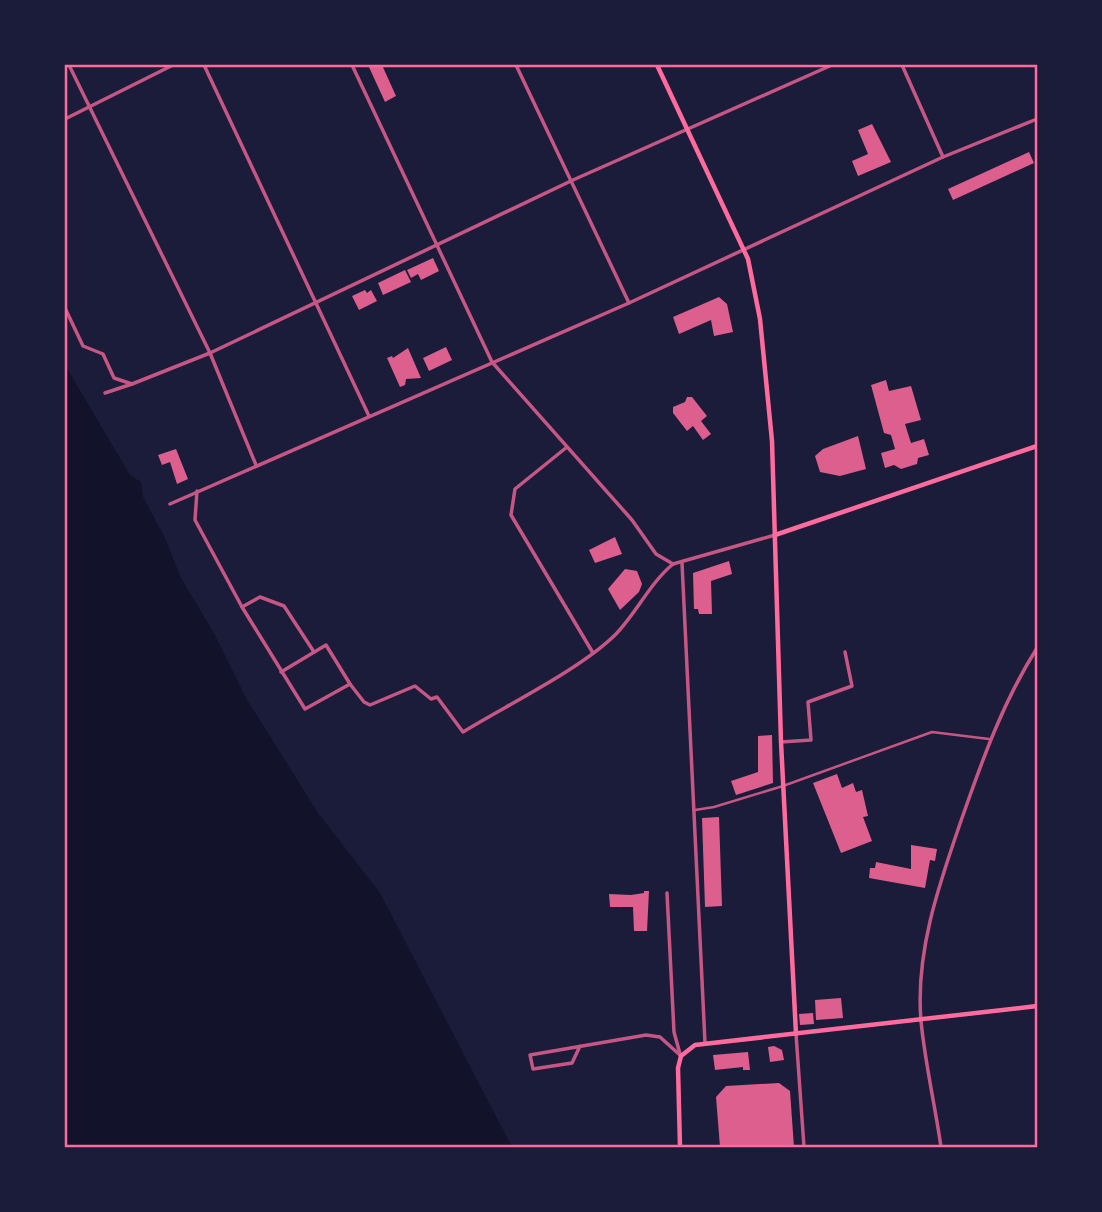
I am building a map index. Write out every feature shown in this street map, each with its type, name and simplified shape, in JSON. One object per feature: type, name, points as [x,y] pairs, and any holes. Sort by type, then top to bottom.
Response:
[{"type":"main road","points":[[657,65],[751,266],[767,377],[781,742],[796,1034]]},
{"type":"main road","points":[[775,535],[1037,446]]},
{"type":"main road","points":[[680,1147],[678,1077],[681,1056],[695,1045],[1037,1006]]},
{"type":"street","points":[[69,65],[210,353],[256,465]]},
{"type":"street","points":[[65,119],[173,65]]},
{"type":"street","points":[[204,65],[369,416]]},
{"type":"street","points":[[352,65],[492,362],[632,520],[656,554],[673,564]]},
{"type":"street","points":[[516,65],[573,180],[629,303]]},
{"type":"street","points":[[105,393],[210,353],[573,180],[832,65]]},
{"type":"street","points":[[901,65],[943,157]]},
{"type":"street","points":[[170,504],[629,303],[744,247],[943,157],[1037,119]]},
{"type":"street","points":[[65,309],[83,346],[103,354],[114,378],[132,383]]},
{"type":"street","points":[[567,447],[515,489],[511,515],[593,653]]},
{"type":"street","points":[[197,491],[194,520],[242,607],[305,709],[350,684]]},
{"type":"street","points":[[281,672],[326,645],[364,702],[370,705],[415,686],[430,699],[438,697],[463,732],[593,653],[616,634],[673,564],[775,535]]},
{"type":"street","points":[[682,563],[705,1043]]},
{"type":"street","points":[[242,607],[260,597],[284,606],[314,652]]},
{"type":"street","points":[[941,1147],[921,1019],[925,954],[938,885],[989,739],[1013,685],[1037,648]]},
{"type":"street","points":[[781,742],[811,740],[808,702],[852,686],[845,653]]},
{"type":"street","points":[[692,810],[714,807],[783,786],[932,732],[989,739]]},
{"type":"street","points":[[667,893],[674,1032],[681,1056]]},
{"type":"street","points":[[796,1034],[804,1147]]},
{"type":"street","points":[[580,1046],[572,1063],[533,1069],[530,1055],[580,1046],[646,1035],[660,1037],[681,1056]]},
{"type":"shaded area","points":[[65,365],[130,475],[141,482],[143,497],[164,536],[181,578],[215,635],[246,698],[318,813],[380,893],[512,1147],[65,1147]]},
{"type":"building","points":[[368,65],[382,65],[396,96],[385,102]]},
{"type":"building","points":[[872,124],[891,162],[858,176],[852,161],[868,154],[858,130]]},
{"type":"building","points":[[1029,152],[1034,163],[953,200],[948,189]]},
{"type":"building","points":[[433,258],[439,271],[421,280],[418,274],[411,278],[407,270]]},
{"type":"building","points":[[405,270],[411,282],[383,295],[378,283]]},
{"type":"building","points":[[365,290],[367,293],[371,290],[377,301],[359,310],[352,296]]},
{"type":"building","points":[[719,297],[727,304],[733,332],[714,336],[711,320],[679,334],[673,317]]},
{"type":"building","points":[[446,347],[452,360],[429,371],[423,358]]},
{"type":"building","points":[[408,348],[421,378],[406,379],[405,385],[400,387],[387,358],[393,358]]},
{"type":"building","points":[[886,380],[889,391],[911,386],[921,420],[905,424],[911,443],[924,439],[929,455],[918,458],[917,464],[901,469],[894,465],[885,468],[881,453],[895,449],[891,435],[884,433],[871,385]]},
{"type":"building","points":[[687,397],[692,397],[707,416],[701,421],[711,434],[703,440],[693,426],[687,431],[673,413],[673,407],[685,402]]},
{"type":"building","points":[[858,436],[866,469],[840,476],[820,472],[815,456],[823,449]]},
{"type":"building","points":[[176,449],[188,479],[177,484],[170,462],[162,465],[158,455]]},
{"type":"building","points":[[615,537],[622,554],[595,563],[589,550]]},
{"type":"building","points":[[729,561],[732,574],[711,581],[712,614],[699,614],[698,609],[694,609],[693,573]]},
{"type":"building","points":[[625,569],[637,571],[642,584],[639,592],[620,610],[608,589]]},
{"type":"building","points":[[772,735],[773,783],[736,795],[731,781],[758,772],[758,736]]},
{"type":"building","points":[[837,774],[842,788],[853,783],[856,792],[862,790],[868,816],[863,817],[872,841],[841,853],[813,783]]},
{"type":"building","points":[[719,817],[722,906],[705,907],[702,818]]},
{"type":"building","points":[[911,845],[937,849],[935,861],[930,860],[925,888],[869,878],[870,868],[875,868],[876,862],[911,869]]},
{"type":"building","points":[[649,891],[647,931],[634,931],[633,907],[610,907],[609,894],[631,895]]},
{"type":"building","points":[[841,998],[843,1018],[816,1020],[815,1000]]},
{"type":"building","points":[[813,1013],[814,1024],[800,1025],[799,1014]]},
{"type":"building","points":[[774,1046],[782,1050],[784,1060],[770,1062],[768,1047]]},
{"type":"building","points":[[748,1052],[750,1070],[743,1070],[743,1067],[715,1070],[713,1055]]},
{"type":"building","points":[[779,1083],[790,1091],[794,1147],[720,1147],[716,1097],[726,1086]]}]
